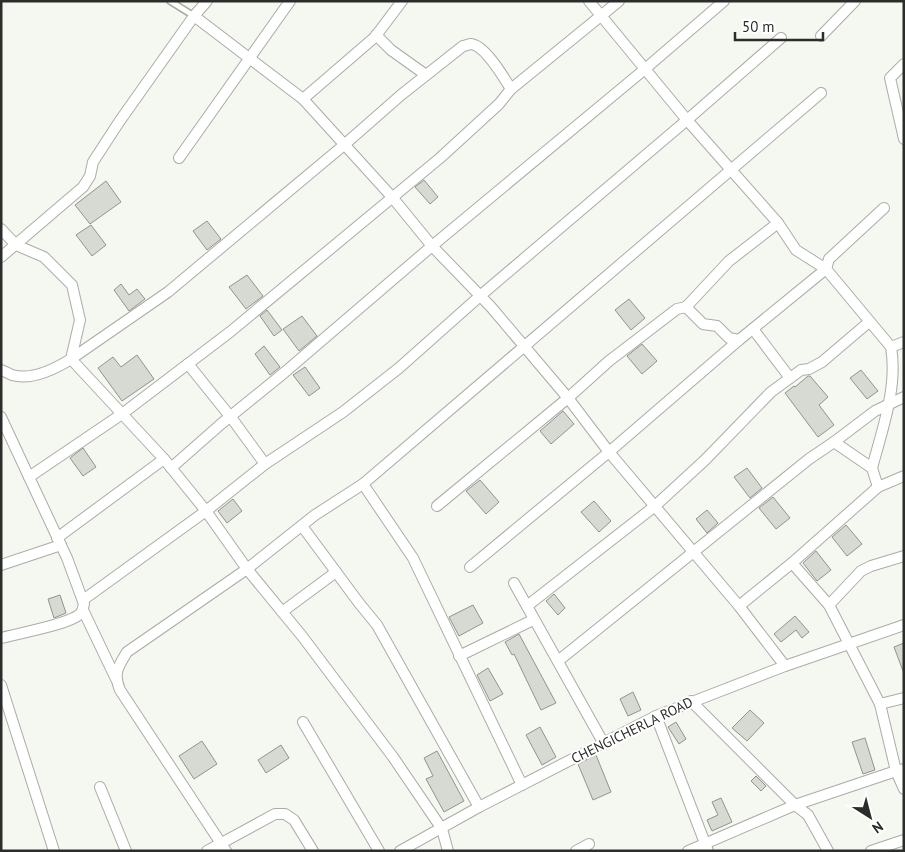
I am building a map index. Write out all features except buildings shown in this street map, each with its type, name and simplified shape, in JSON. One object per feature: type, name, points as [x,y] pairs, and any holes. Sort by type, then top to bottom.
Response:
[{"type":"street","points":[[1,258],[83,187],[90,176],[93,162],[119,122],[194,16],[207,1]]},
{"type":"street","points":[[179,158],[290,1]]},
{"type":"street","points":[[304,99],[376,35],[402,1]]},
{"type":"street","points":[[589,1],[687,120],[778,223],[796,250],[826,269],[891,347],[894,363],[888,404],[872,468],[878,487]]},
{"type":"street","points":[[29,477],[122,414],[230,332],[440,158],[499,104],[511,89],[619,1]]},
{"type":"street","points":[[1,565],[59,542],[168,464],[230,416],[285,372],[724,1]]},
{"type":"street","points":[[821,36],[856,1]]},
{"type":"street","points":[[194,16],[304,99],[392,197],[432,246],[525,346],[609,452],[739,606],[785,666]]},
{"type":"street","points":[[376,35],[391,50],[426,75]]},
{"type":"street","points":[[1,638],[70,621],[80,614],[83,605],[265,464],[350,406],[399,368],[480,296],[781,38]]},
{"type":"street","points":[[1,370],[12,376],[28,376],[53,369],[71,359],[168,292],[388,106],[463,46],[470,44],[476,46],[494,62],[511,89]]},
{"type":"street","points":[[904,64],[890,78],[904,139]]},
{"type":"street","points":[[116,679],[118,666],[127,652],[247,569],[302,526],[363,484],[821,93]]},
{"type":"street","points":[[470,567],[609,452],[738,340],[826,269],[829,259],[884,208]]},
{"type":"street","points":[[437,506],[641,336],[677,309],[686,308],[729,261],[778,223]]},
{"type":"street","points":[[1,229],[16,245],[44,257],[72,285],[80,320],[71,359]]},
{"type":"street","points":[[686,308],[704,324],[717,326],[729,338],[738,340]]},
{"type":"street","points":[[527,606],[655,506],[705,460],[771,392],[801,370],[809,369],[822,362],[869,322]]},
{"type":"street","points":[[752,329],[790,378]]},
{"type":"street","points":[[891,347],[904,342]]},
{"type":"street","points":[[71,359],[168,464],[206,511],[247,569],[393,757],[442,829],[448,851]]},
{"type":"street","points":[[188,364],[230,416],[265,464]]},
{"type":"street","points":[[558,661],[806,461],[834,442],[861,420],[904,397]]},
{"type":"street","points":[[1,417],[70,563],[83,605],[120,690],[224,847]]},
{"type":"street","points":[[834,442],[872,468]]},
{"type":"street","points":[[739,606],[792,563],[878,487],[904,476]]},
{"type":"street","points":[[363,484],[413,558],[522,785]]},
{"type":"street","points":[[302,526],[377,625],[479,807]]},
{"type":"street","points":[[829,605],[862,571],[871,566],[904,556]]},
{"type":"street","points":[[792,563],[829,605],[880,704],[904,789]]},
{"type":"street","points":[[282,612],[336,572]]},
{"type":"street","points":[[514,583],[604,744]]},
{"type":"street","points":[[460,656],[533,620]]},
{"type":"street","name":"CHENGICHERLA ROAD","points":[[400,851],[479,807],[656,716],[785,666],[904,625]]},
{"type":"street","points":[[1,685],[54,851]]},
{"type":"street","points":[[880,704],[904,698]]},
{"type":"street","points":[[691,701],[795,805],[808,815],[828,851]]},
{"type":"street","points":[[656,716],[706,847]]},
{"type":"street","points":[[303,722],[379,851]]},
{"type":"street","points":[[688,851],[706,847],[795,805],[900,770]]},
{"type":"street","points":[[100,787],[126,851]]},
{"type":"street","points":[[207,851],[224,847],[275,814],[286,814],[294,820],[313,851]]},
{"type":"street","points":[[872,851],[904,840]]},
{"type":"street","points":[[576,851],[589,844]]},
{"type":"lane","points":[[170,1],[194,16]]}]
